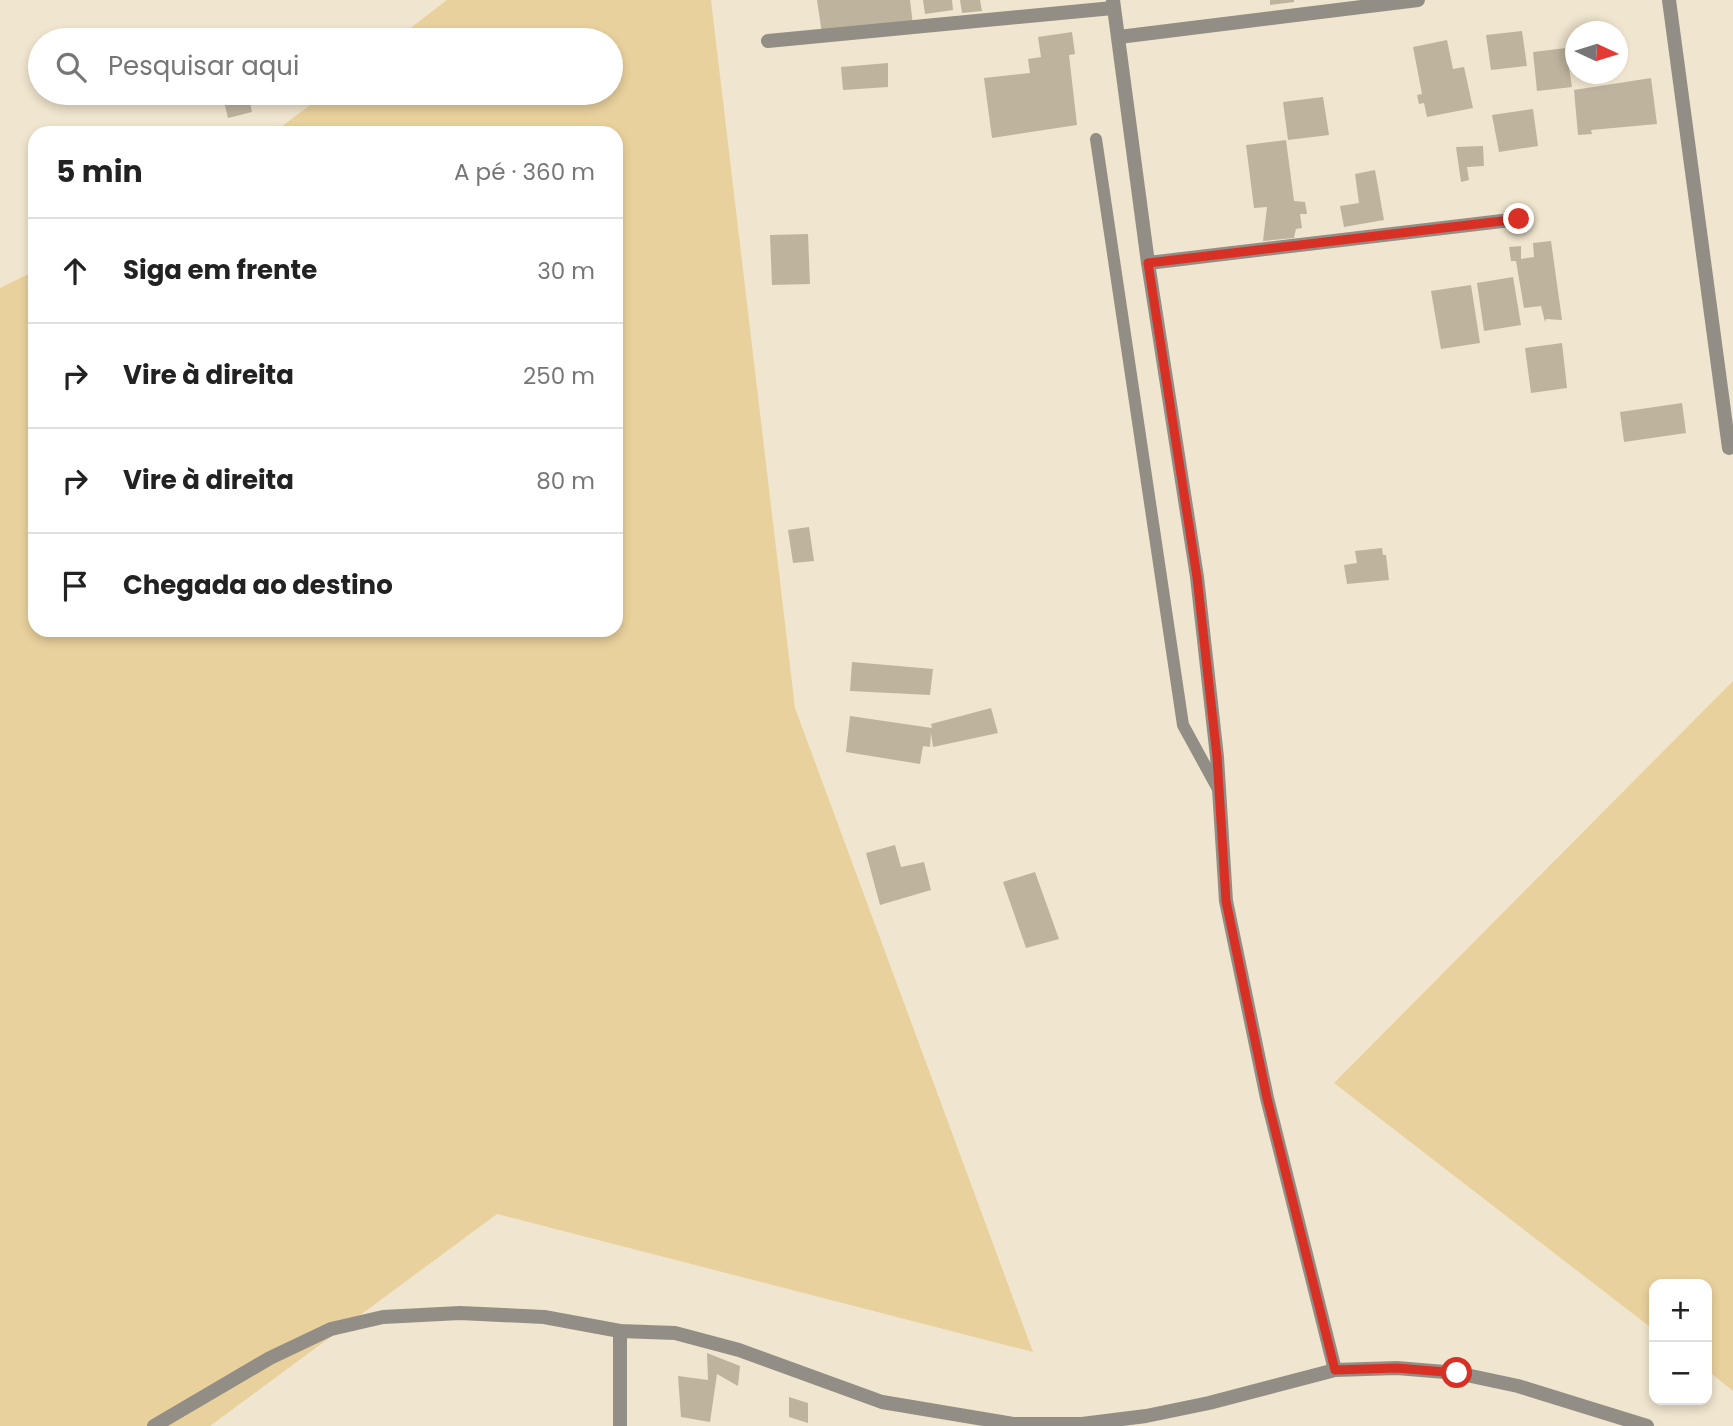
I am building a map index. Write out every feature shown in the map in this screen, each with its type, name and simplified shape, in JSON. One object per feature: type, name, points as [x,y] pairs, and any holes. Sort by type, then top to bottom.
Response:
[{"type":"street","points":[[1119,37],[1418,0]]},
{"type":"street","points":[[1669,0],[1729,448]]},
{"type":"street","points":[[768,41],[1113,4],[1148,263],[1197,577],[1219,791],[1226,901],[1241,979],[1335,1370]]},
{"type":"street","points":[[1148,263],[1519,219]]},
{"type":"street","points":[[155,1426],[270,1358],[331,1329],[383,1317],[460,1313],[544,1317],[620,1331],[675,1332],[750,1354],[882,1402],[1013,1424],[1082,1424],[1146,1416],[1209,1403],[1335,1370],[1397,1368],[1457,1373],[1518,1386],[1647,1426]]},
{"type":"street","points":[[620,1331],[620,1426]]},
{"type":"lane","points":[[1096,139],[1183,724],[1219,791]]},
{"type":"shaded area","points":[[447,0],[711,0],[795,708],[1033,1352],[497,1214],[210,1426],[0,1426],[0,288],[28,274],[28,637],[623,637],[623,126],[282,126],[310,105],[623,105],[623,28],[411,28]]},
{"type":"shaded area","points":[[1733,681],[1733,1391],[1712,1374],[1712,1279],[1649,1279],[1649,1326],[1334,1083]]},
{"type":"building","points":[[817,0],[910,0],[913,25],[822,34]]},
{"type":"building","points":[[923,0],[952,0],[953,10],[925,14]]},
{"type":"building","points":[[960,0],[980,0],[982,11],[962,13]]},
{"type":"building","points":[[1270,0],[1294,0],[1294,2],[1270,5]]},
{"type":"building","points":[[1522,31],[1527,66],[1491,70],[1486,35]]},
{"type":"building","points":[[1072,32],[1075,54],[1069,55],[1077,125],[992,138],[984,78],[1030,73],[1028,59],[1041,57],[1038,37]]},
{"type":"building","points":[[1447,40],[1453,69],[1464,67],[1473,108],[1427,117],[1424,103],[1419,104],[1417,95],[1422,94],[1413,47]]},
{"type":"building","points":[[1565,48],[1565,84],[1572,84],[1572,87],[1537,91],[1533,52]]},
{"type":"building","points":[[888,63],[888,87],[843,90],[841,67]]},
{"type":"building","points":[[1651,78],[1657,124],[1591,130],[1592,134],[1578,135],[1574,90],[1628,84],[1628,82]]},
{"type":"building","points":[[1323,97],[1329,135],[1288,140],[1283,102]]},
{"type":"building","points":[[225,105],[251,105],[252,112],[228,118]]},
{"type":"building","points":[[1533,109],[1538,146],[1499,152],[1492,115]]},
{"type":"building","points":[[1286,140],[1294,201],[1305,202],[1307,214],[1300,214],[1302,228],[1296,229],[1294,238],[1263,241],[1267,207],[1254,208],[1246,145]]},
{"type":"building","points":[[1483,146],[1484,166],[1467,167],[1469,180],[1461,182],[1456,147]]},
{"type":"building","points":[[1375,170],[1384,220],[1344,227],[1340,206],[1359,203],[1355,174]]},
{"type":"building","points":[[808,234],[810,284],[772,285],[770,235]]},
{"type":"building","points":[[1551,241],[1562,320],[1546,319],[1545,322],[1541,306],[1524,308],[1516,261],[1511,261],[1509,247],[1521,246],[1521,259],[1534,257],[1533,243]]},
{"type":"building","points":[[1513,277],[1521,325],[1484,331],[1477,283]]},
{"type":"building","points":[[1471,285],[1480,343],[1441,349],[1431,291]]},
{"type":"building","points":[[1562,343],[1567,388],[1531,393],[1525,348]]},
{"type":"building","points":[[1682,403],[1686,433],[1624,442],[1620,412]]},
{"type":"building","points":[[809,527],[814,561],[793,563],[788,530]]},
{"type":"building","points":[[1382,548],[1383,555],[1386,555],[1389,580],[1347,584],[1344,565],[1357,563],[1355,551]]},
{"type":"building","points":[[852,662],[933,669],[930,695],[850,691]]},
{"type":"building","points":[[991,708],[998,733],[933,747],[931,733],[930,747],[923,746],[920,764],[846,752],[850,716],[932,728],[931,724]]},
{"type":"building","points":[[895,845],[901,867],[924,862],[931,890],[880,905],[866,853]]},
{"type":"building","points":[[1035,872],[1059,939],[1026,948],[1003,882]]},
{"type":"building","points":[[707,1353],[740,1366],[738,1386],[717,1374],[710,1422],[681,1417],[678,1376],[708,1380]]},
{"type":"building","points":[[789,1397],[808,1403],[808,1423],[789,1417]]},
{"type":"route","points":[[1457,1373],[1397,1368],[1335,1370],[1267,1098],[1226,901],[1217,757],[1197,577],[1148,263],[1519,219]]}]
